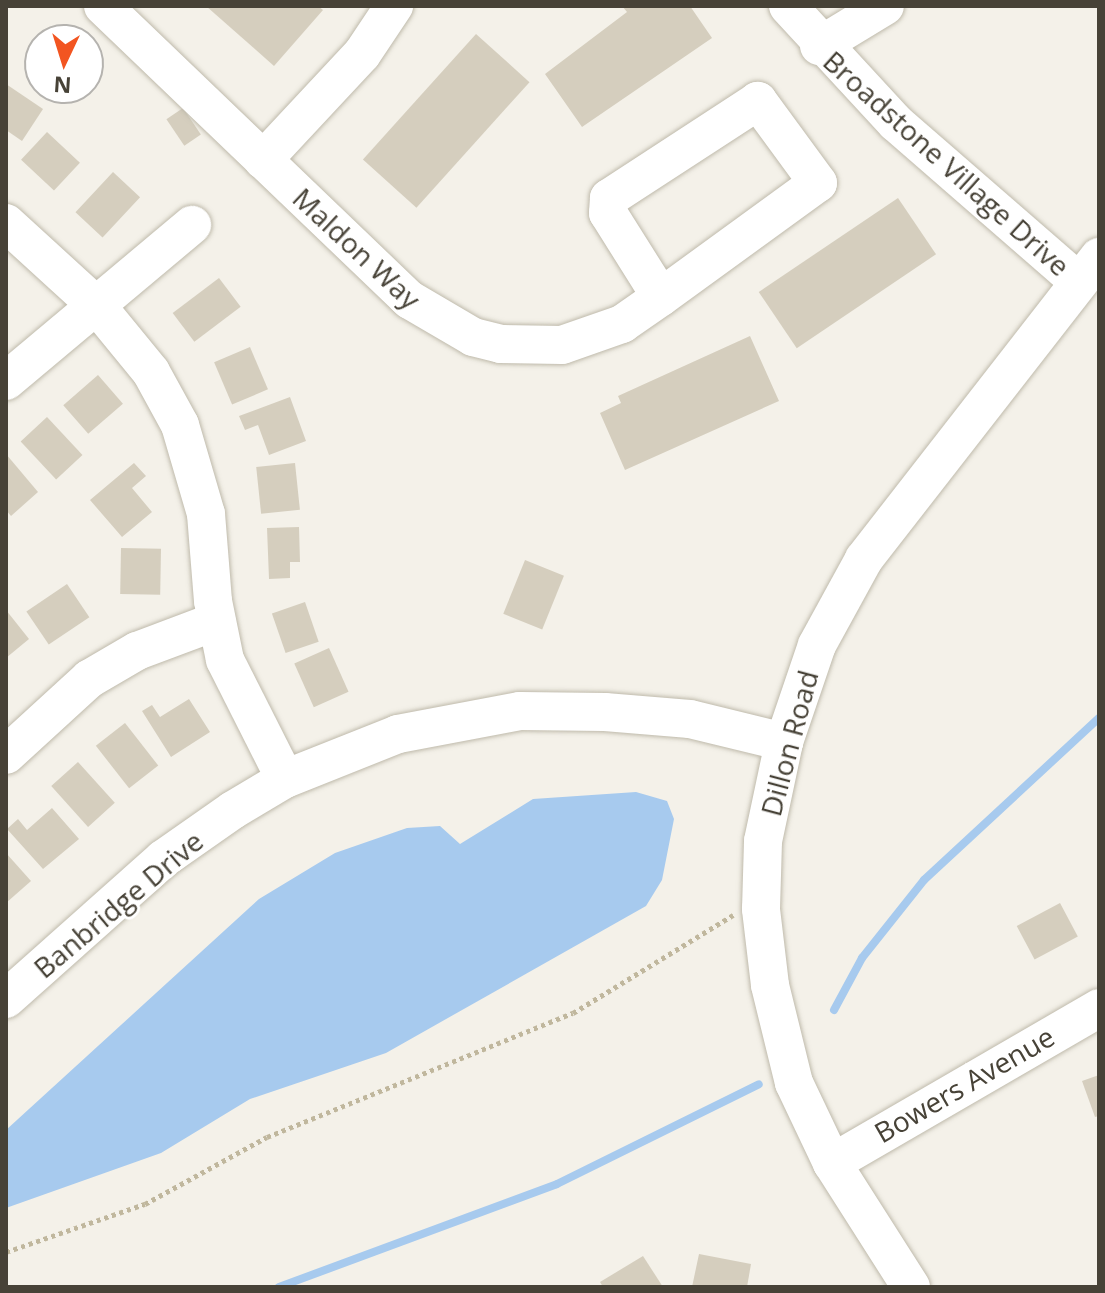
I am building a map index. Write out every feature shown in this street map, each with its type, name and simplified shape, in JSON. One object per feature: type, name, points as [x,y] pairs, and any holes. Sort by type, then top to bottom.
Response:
[{"type":"street","name":"Maldon Way","points":[[103,6],[410,300],[473,337],[529,348],[562,345],[622,324],[661,297],[818,183],[758,101],[609,198],[608,213],[661,297]]},
{"type":"street","points":[[263,160],[362,54],[394,6]]},
{"type":"street","name":"Broadstone Village Drive","points":[[788,6],[819,46],[944,166],[1088,269]]},
{"type":"street","points":[[819,46],[885,6]]},
{"type":"street","points":[[6,223],[97,306],[151,372],[193,459],[206,514],[217,621],[225,660],[285,779]]},
{"type":"street","points":[[6,381],[192,225]]},
{"type":"street","name":"Dillon Road","points":[[911,1287],[832,1163],[794,1083],[770,985],[761,909],[763,841],[784,742],[817,645],[864,559],[1088,269]]},
{"type":"street","points":[[6,755],[89,679],[137,651],[217,621]]},
{"type":"street","name":"Banbridge Drive","points":[[6,999],[163,859],[285,779],[398,734],[520,711],[690,719],[784,742]]},
{"type":"street","name":"Bowers Avenue","points":[[832,1163],[1099,1008]]},
{"type":"path","points":[[6,1252],[145,1204],[267,1137],[573,1013],[631,981],[708,925],[761,909]]},
{"type":"water","points":[[636,792],[667,801],[674,819],[662,880],[646,906],[386,1053],[250,1099],[161,1153],[6,1208],[6,1130],[259,899],[335,853],[407,828],[440,826],[460,844],[533,799]]},
{"type":"building","points":[[206,6],[318,6],[323,10],[274,66]]},
{"type":"building","points":[[622,6],[690,6],[712,38],[582,127],[545,74],[627,12]]},
{"type":"building","points":[[476,34],[530,82],[416,208],[363,160]]},
{"type":"building","points":[[6,84],[24,96],[24,104],[36,104],[43,109],[22,141],[6,130]]},
{"type":"building","points":[[183,108],[201,135],[184,146],[166,119]]},
{"type":"building","points":[[47,132],[80,163],[54,190],[21,160]]},
{"type":"building","points":[[113,172],[140,197],[103,237],[75,212]]},
{"type":"building","points":[[898,198],[936,254],[797,348],[759,292]]},
{"type":"building","points":[[219,278],[241,307],[194,342],[173,313]]},
{"type":"building","points":[[750,336],[779,401],[625,470],[600,413],[621,403],[618,396]]},
{"type":"building","points":[[250,347],[268,389],[232,405],[214,362]]},
{"type":"building","points":[[98,375],[123,404],[88,434],[63,405]]},
{"type":"building","points":[[290,397],[306,441],[269,455],[258,425],[245,430],[239,416]]},
{"type":"building","points":[[47,417],[82,455],[56,480],[21,442]]},
{"type":"building","points":[[6,454],[38,492],[11,516],[6,510]]},
{"type":"building","points":[[134,463],[146,476],[132,488],[152,512],[122,537],[90,500]]},
{"type":"building","points":[[295,463],[300,510],[261,514],[256,467]]},
{"type":"building","points":[[299,527],[300,562],[290,562],[290,578],[269,579],[267,528]]},
{"type":"building","points":[[121,548],[161,549],[160,595],[120,594]]},
{"type":"building","points":[[525,560],[564,576],[542,630],[503,614]]},
{"type":"building","points":[[67,584],[89,617],[49,645],[26,611]]},
{"type":"building","points":[[305,602],[319,642],[286,653],[272,613]]},
{"type":"building","points":[[6,610],[29,639],[6,658]]},
{"type":"building","points":[[329,648],[349,692],[314,707],[294,663]]},
{"type":"building","points":[[189,699],[210,732],[171,757],[142,711],[152,705],[160,717]]},
{"type":"building","points":[[125,723],[158,766],[129,788],[96,746]]},
{"type":"building","points":[[78,762],[115,803],[88,827],[51,786]]},
{"type":"building","points":[[52,808],[79,839],[43,869],[7,829],[18,819],[27,830]]},
{"type":"building","points":[[6,853],[31,881],[6,903]]},
{"type":"building","points":[[1060,903],[1078,937],[1035,960],[1017,926]]},
{"type":"building","points":[[1099,1075],[1099,1116],[1095,1117],[1082,1081]]},
{"type":"building","points":[[699,1254],[751,1264],[747,1287],[692,1287]]},
{"type":"building","points":[[643,1256],[663,1287],[603,1287],[600,1282]]},
{"type":"waterway","points":[[834,1010],[862,958],[924,880],[1099,718]]},
{"type":"waterway","points":[[279,1287],[557,1184],[759,1084]]}]
